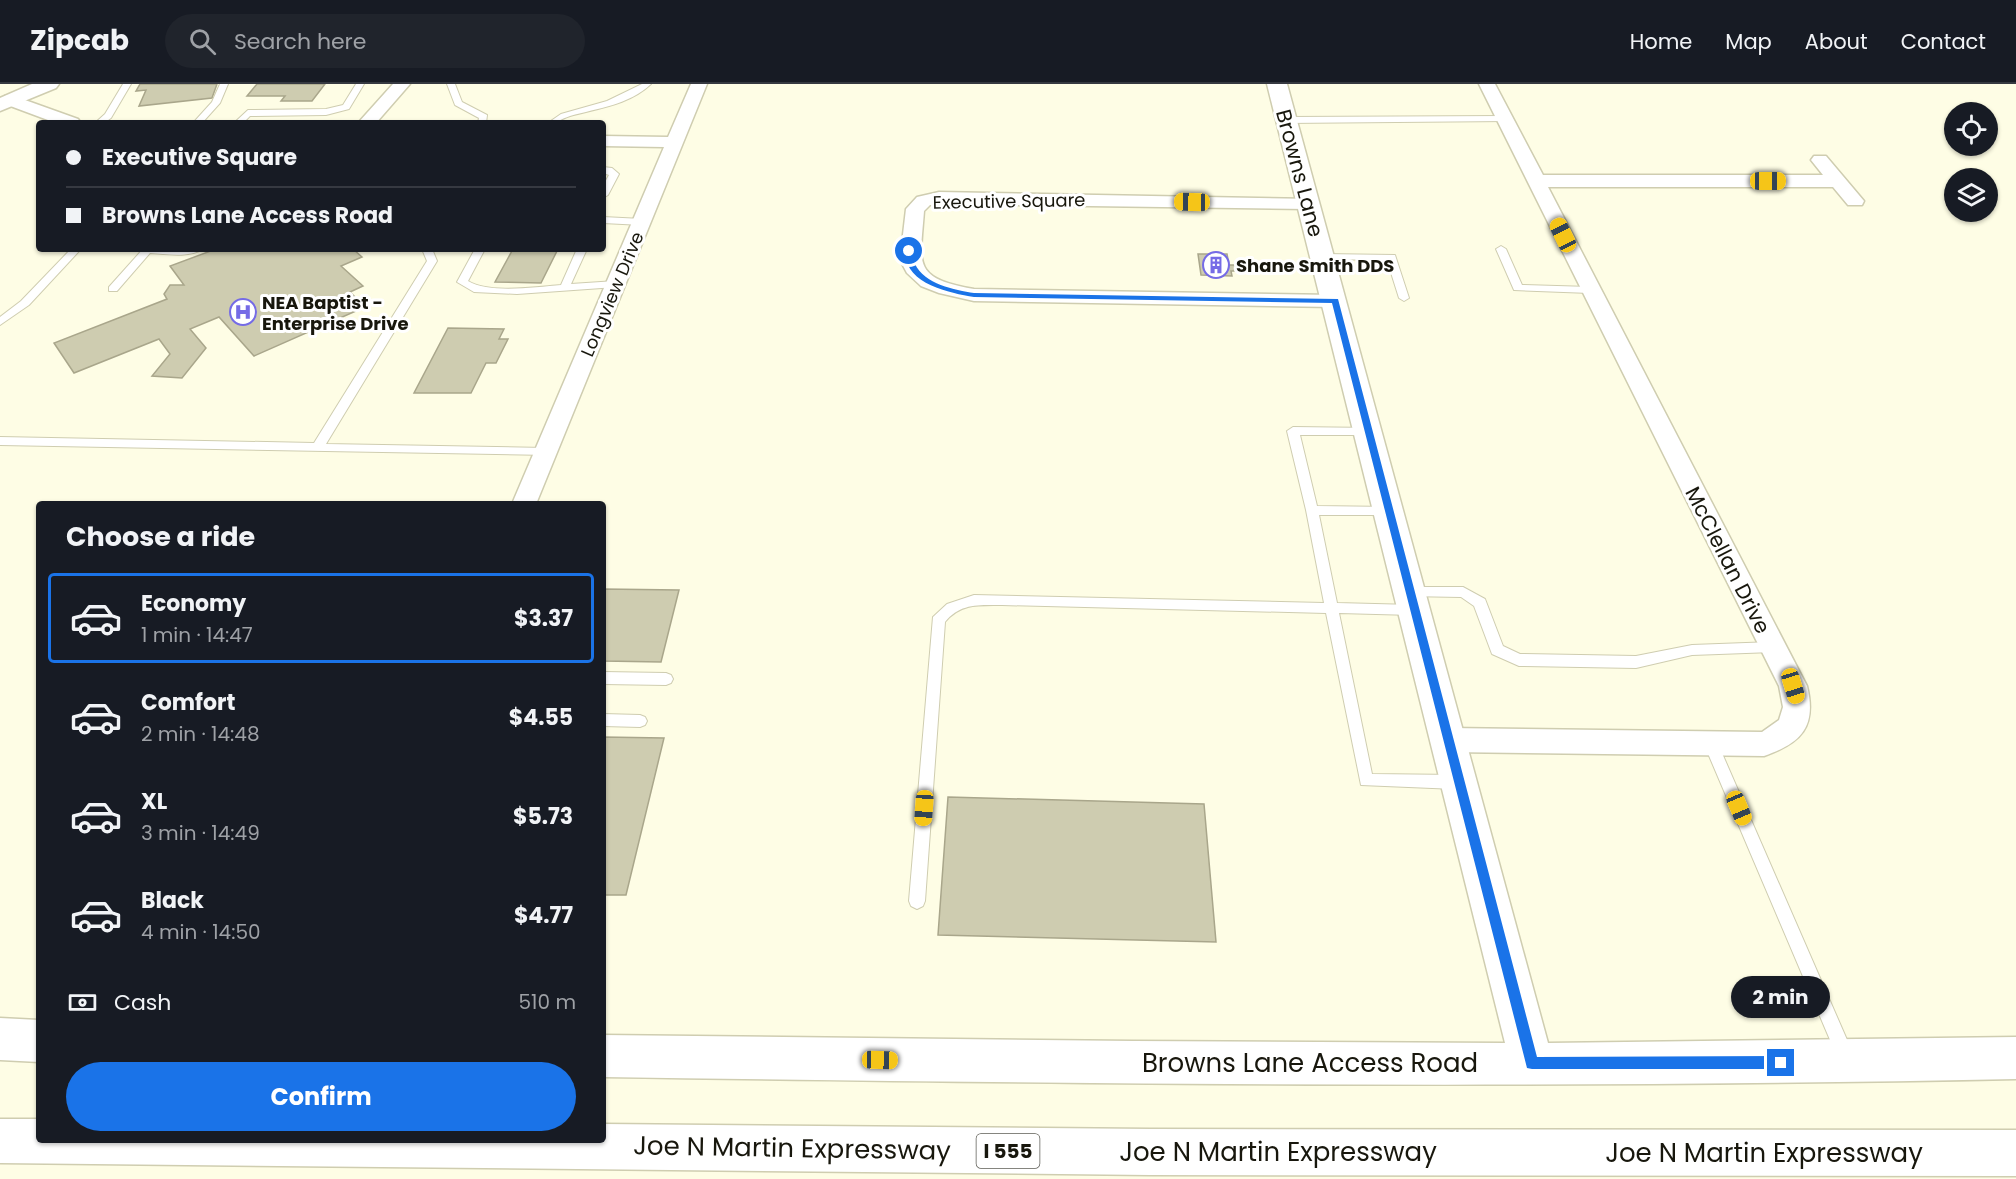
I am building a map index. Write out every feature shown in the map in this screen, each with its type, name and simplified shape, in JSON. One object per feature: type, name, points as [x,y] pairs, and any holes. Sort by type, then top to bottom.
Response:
[{"type":"main road","points":[[6,102],[49,84]]},
{"type":"main road","name":"Browns Lane","points":[[1277,84],[1532,1063]]},
{"type":"main road","points":[[0,1039],[36,1041]]},
{"type":"main road","name":"Browns Lane Access Road","points":[[606,1056],[1087,1063],[1849,1063],[2016,1058]]},
{"type":"main road","name":"Joe N Martin Expressway","points":[[0,1141],[36,1141]]},
{"type":"main road","name":"Joe N Martin Expressway","points":[[211,1143],[1162,1152],[2016,1153]]},
{"type":"street","points":[[370,120],[402,84]]},
{"type":"street","name":"Longview Drive","points":[[525,501],[699,84]]},
{"type":"street","name":"McClellan Drive","points":[[1448,740],[1764,744],[1784,736],[1794,726],[1799,706],[1793,686],[1487,84]]},
{"type":"street","points":[[6,102],[63,120]]},
{"type":"street","points":[[606,141],[675,142]]},
{"type":"street","points":[[1820,160],[1855,201]]},
{"type":"street","points":[[1536,181],[1838,181]]},
{"type":"street","name":"Executive Square","points":[[1307,203],[939,198],[924,201],[915,209],[910,260],[921,276],[938,287],[974,295],[1335,301]]},
{"type":"lane","points":[[103,120],[108,116],[127,84]]},
{"type":"lane","points":[[200,120],[216,104],[224,84]]},
{"type":"lane","points":[[241,120],[248,113],[326,112],[346,107],[360,84]]},
{"type":"lane","points":[[451,84],[458,103],[484,117],[483,120]]},
{"type":"lane","points":[[556,120],[568,112],[586,110],[637,92],[647,84]]},
{"type":"lane","points":[[1286,120],[1505,119]]},
{"type":"lane","points":[[606,170],[614,174],[606,189]]},
{"type":"lane","points":[[606,220],[642,222]]},
{"type":"lane","points":[[1501,249],[1518,288],[1590,290]]},
{"type":"lane","points":[[0,322],[25,303],[73,252]]},
{"type":"lane","points":[[112,289],[144,252]]},
{"type":"lane","points":[[317,448],[432,261],[429,252]]},
{"type":"lane","points":[[478,252],[462,282],[474,289],[517,291],[616,284]]},
{"type":"lane","points":[[566,287],[581,252]]},
{"type":"lane","points":[[1323,257],[1391,257],[1404,298]]},
{"type":"lane","points":[[1369,431],[1293,430],[1312,510],[1366,780],[1459,782]]},
{"type":"lane","points":[[0,441],[545,452]]},
{"type":"lane","points":[[1312,510],[1390,511]]},
{"type":"lane","points":[[917,902],[938,621],[946,609],[963,601],[1330,606],[1413,601],[1463,592],[1480,603],[1497,650],[1519,660],[1636,662],[1692,650],[1773,647]]},
{"type":"lane","points":[[606,678],[666,679]]},
{"type":"lane","points":[[606,720],[640,721]]},
{"type":"lane","points":[[1711,744],[1849,1063]]},
{"type":"building","points":[[140,84],[217,84],[212,98],[139,106],[146,90],[136,91]]},
{"type":"building","points":[[257,84],[325,84],[312,101],[281,101],[285,96],[247,96]]},
{"type":"building","name":"NEA Baptist - Enterprise Drive","points":[[208,252],[356,252],[362,257],[341,266],[363,286],[350,292],[365,307],[254,356],[219,317],[190,329],[206,348],[182,378],[152,376],[170,354],[159,339],[74,373],[54,343],[167,299],[164,294],[170,285],[184,285],[170,266]]},
{"type":"building","points":[[511,252],[556,252],[541,283],[495,282]]},
{"type":"building","name":"Shane Smith DDS","points":[[1198,254],[1227,254],[1229,265],[1236,265],[1237,271],[1231,271],[1232,276],[1201,275]]},
{"type":"building","points":[[448,328],[504,329],[499,339],[508,339],[496,363],[486,363],[471,393],[414,393]]},
{"type":"building","points":[[606,589],[679,590],[661,662],[606,661]]},
{"type":"building","points":[[606,737],[664,738],[626,895],[606,895]]},
{"type":"building","points":[[948,797],[1204,804],[1216,942],[938,935]]},
{"type":"place","name":"Shane Smith DDS","points":[[1216,265]]},
{"type":"place","name":"NEA Baptist - Enterprise Drive","points":[[243,312]]},
{"type":"route","points":[[909,251],[911,265],[924,279],[938,287],[974,295],[1335,301],[1532,1063],[1781,1063]]}]
